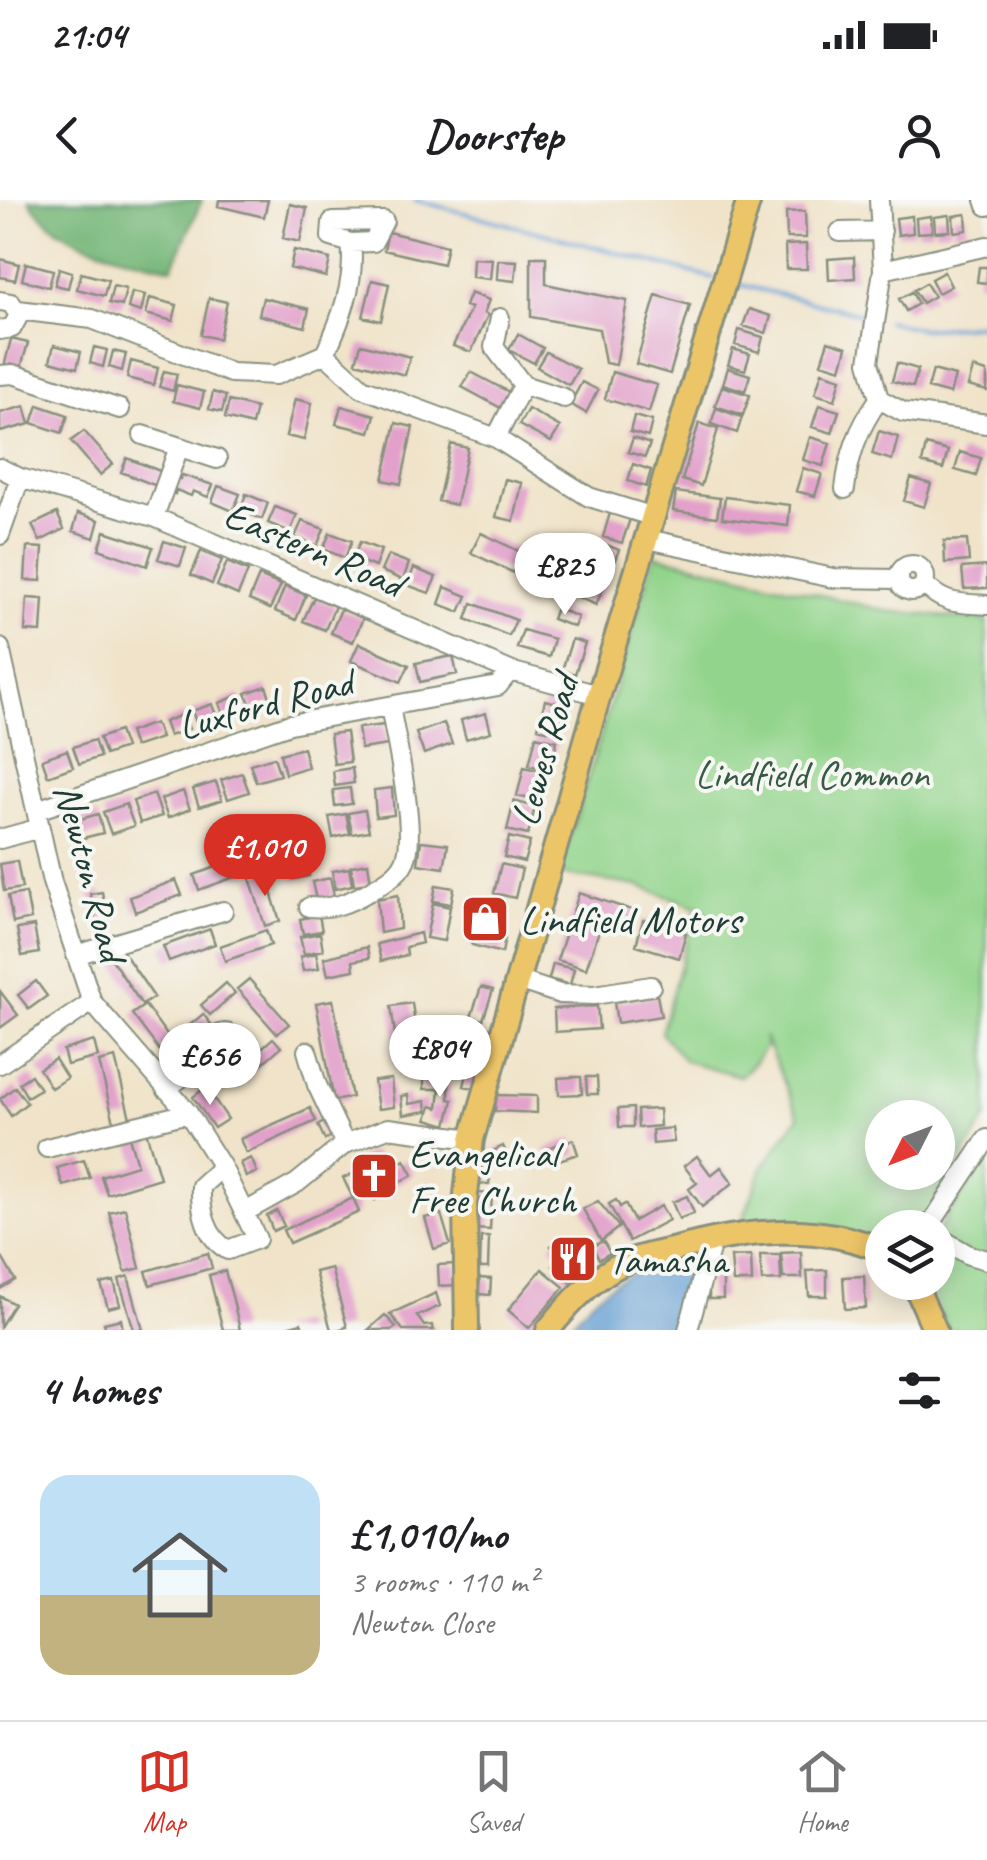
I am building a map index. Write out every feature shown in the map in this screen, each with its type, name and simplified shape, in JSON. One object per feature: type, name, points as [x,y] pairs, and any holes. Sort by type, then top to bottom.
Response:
[{"type":"main road","name":"Lewes Road","points":[[467,1330],[465,1204],[472,1140],[599,695],[749,200]]},
{"type":"main road","points":[[548,1330],[572,1301],[622,1264],[713,1238],[806,1231],[865,1245]]},
{"type":"main road","points":[[922,1300],[935,1330]]},
{"type":"street","points":[[879,200],[883,270],[869,362],[879,400],[903,412],[987,424]]},
{"type":"street","points":[[840,232],[882,231]]},
{"type":"street","points":[[0,301],[11,302],[18,310],[92,319],[231,373],[276,375],[325,354],[342,318],[353,260],[351,243]]},
{"type":"street","points":[[883,270],[987,246]]},
{"type":"street","points":[[0,330],[16,324],[18,310]]},
{"type":"street","points":[[500,318],[494,347],[523,386],[564,398]]},
{"type":"street","points":[[325,354],[362,388],[496,438],[589,497],[650,528],[833,578],[898,579],[908,590],[917,590],[924,584],[947,602],[987,606]]},
{"type":"street","points":[[0,374],[13,374],[120,409]]},
{"type":"street","points":[[496,438],[523,386]]},
{"type":"street","points":[[844,490],[851,449],[863,421],[879,400]]},
{"type":"street","points":[[143,435],[217,458]]},
{"type":"street","points":[[154,518],[179,446]]},
{"type":"street","name":"Eastern Road","points":[[0,468],[20,478],[154,518],[510,672],[599,695]]},
{"type":"street","points":[[0,535],[20,478]]},
{"type":"street","name":"Newton Road","points":[[0,648],[52,882],[92,1002],[188,1114],[245,1212]]},
{"type":"street","name":"Luxford Road","points":[[0,839],[38,819],[290,724],[498,686],[510,672]]},
{"type":"street","points":[[309,907],[344,906],[390,879],[407,854],[406,801],[390,706]]},
{"type":"street","points":[[76,954],[223,911]]},
{"type":"street","points":[[517,980],[560,994],[594,995],[645,982]]},
{"type":"street","points":[[0,1064],[92,1002]]},
{"type":"street","points":[[166,1089],[218,1050]]},
{"type":"street","points":[[307,1051],[317,1086],[345,1144]]},
{"type":"street","points":[[48,1148],[188,1114]]},
{"type":"street","points":[[222,1167],[202,1186],[200,1207],[216,1243],[228,1250],[256,1239],[245,1212],[297,1183],[345,1144],[388,1128],[472,1140]]},
{"type":"street","points":[[940,1210],[987,1138]]},
{"type":"street","points":[[688,1330],[713,1238]]},
{"type":"street","points":[[955,1247],[969,1256],[987,1260]]},
{"type":"green space","points":[[29,200],[202,200],[172,268],[112,253],[74,238],[41,216]]},
{"type":"green space","name":"Lindfield Common","points":[[655,555],[887,611],[987,621],[987,1117],[955,1170],[955,1100],[865,1100],[865,1190],[943,1190],[930,1210],[865,1210],[865,1238],[741,1225],[763,1166],[799,1117],[764,1036],[766,1046],[740,1076],[685,1061],[661,1033],[695,912],[719,930],[703,909],[638,886],[559,874]]},
{"type":"green space","points":[[987,1158],[987,1330],[948,1330],[935,1300],[955,1300],[952,1210]]},
{"type":"water","points":[[704,1253],[684,1330],[567,1330],[594,1298],[626,1276]]},
{"type":"building","points":[[219,200],[268,200],[264,217],[218,206]]},
{"type":"building","points":[[290,204],[307,208],[300,242],[283,238]]},
{"type":"building","points":[[805,211],[806,238],[787,238],[786,212]]},
{"type":"building","points":[[966,214],[967,230],[954,232],[953,216]]},
{"type":"building","points":[[949,215],[950,231],[935,232],[934,217]]},
{"type":"building","points":[[912,216],[913,233],[898,235],[896,218]]},
{"type":"building","points":[[931,216],[932,232],[917,233],[916,218]]},
{"type":"building","points":[[388,232],[447,246],[443,264],[384,250]]},
{"type":"building","points":[[806,244],[807,269],[786,269],[785,245]]},
{"type":"building","points":[[294,250],[330,259],[326,277],[290,268]]},
{"type":"building","points":[[531,257],[546,257],[546,284],[627,301],[616,365],[605,363],[599,329],[531,317]]},
{"type":"building","points":[[854,257],[855,278],[829,280],[828,259]]},
{"type":"building","points":[[473,258],[492,259],[490,279],[472,277]]},
{"type":"building","points":[[0,259],[19,264],[15,280],[0,277]]},
{"type":"building","points":[[498,260],[517,261],[515,281],[497,279]]},
{"type":"building","points":[[26,263],[53,270],[49,287],[22,280]]},
{"type":"building","points":[[979,267],[987,267],[987,283],[977,282]]},
{"type":"building","points":[[59,268],[72,272],[68,288],[55,285]]},
{"type":"building","points":[[944,272],[951,286],[938,293],[931,279]]},
{"type":"building","points":[[81,273],[108,280],[104,296],[77,289]]},
{"type":"building","points":[[372,280],[389,284],[381,321],[363,317]]},
{"type":"building","points":[[926,283],[934,296],[922,303],[914,290]]},
{"type":"building","points":[[113,286],[126,289],[122,306],[109,303]]},
{"type":"building","points":[[132,292],[145,295],[141,312],[128,308]]},
{"type":"building","points":[[912,292],[918,304],[906,311],[899,299]]},
{"type":"building","points":[[470,293],[489,300],[484,313],[488,315],[471,352],[453,346],[471,308],[465,306]]},
{"type":"building","points":[[656,295],[690,305],[670,374],[636,364]]},
{"type":"building","points":[[150,298],[177,305],[173,321],[146,314]]},
{"type":"building","points":[[209,298],[227,302],[219,339],[201,335]]},
{"type":"building","points":[[263,298],[309,309],[305,327],[259,315]]},
{"type":"building","points":[[749,309],[771,316],[766,333],[743,326]]},
{"type":"building","points":[[739,330],[763,337],[759,352],[735,345]]},
{"type":"building","points":[[518,334],[543,348],[534,363],[509,350]]},
{"type":"building","points":[[11,339],[28,343],[20,371],[4,367]]},
{"type":"building","points":[[828,341],[847,347],[841,369],[821,363]]},
{"type":"building","points":[[361,344],[410,357],[405,375],[356,362]]},
{"type":"building","points":[[54,345],[81,352],[77,368],[50,361]]},
{"type":"building","points":[[94,347],[107,350],[103,367],[90,363]]},
{"type":"building","points":[[733,349],[750,354],[745,370],[728,365]]},
{"type":"building","points":[[113,351],[126,354],[122,371],[109,367]]},
{"type":"building","points":[[546,352],[578,369],[569,385],[537,367]]},
{"type":"building","points":[[131,361],[158,368],[154,385],[127,378]]},
{"type":"building","points":[[897,363],[918,369],[913,387],[892,381]]},
{"type":"building","points":[[728,368],[750,375],[745,391],[723,384]]},
{"type":"building","points":[[973,368],[987,372],[987,391],[968,386]]},
{"type":"building","points":[[933,370],[955,376],[950,394],[928,388]]},
{"type":"building","points":[[164,371],[177,374],[173,391],[159,387]]},
{"type":"building","points":[[471,372],[509,392],[501,408],[462,387]]},
{"type":"building","points":[[612,372],[657,385],[649,412],[605,399]]},
{"type":"building","points":[[822,372],[841,378],[835,400],[815,394]]},
{"type":"building","points":[[582,382],[598,390],[586,413],[570,404]]},
{"type":"building","points":[[177,385],[204,392],[200,408],[173,401]]},
{"type":"building","points":[[722,386],[750,395],[743,415],[715,406]]},
{"type":"building","points":[[213,392],[226,396],[222,412],[209,409]]},
{"type":"building","points":[[295,399],[312,403],[304,440],[286,436]]},
{"type":"building","points":[[229,401],[256,408],[252,425],[225,418]]},
{"type":"building","points":[[38,405],[68,415],[62,433],[32,423]]},
{"type":"building","points":[[819,405],[839,411],[832,433],[812,427]]},
{"type":"building","points":[[25,406],[30,424],[0,432],[0,413]]},
{"type":"building","points":[[341,406],[375,415],[370,432],[336,424]]},
{"type":"building","points":[[716,408],[742,417],[737,433],[711,424]]},
{"type":"building","points":[[528,409],[560,427],[551,442],[519,425]]},
{"type":"building","points":[[634,416],[652,421],[648,437],[630,432]]},
{"type":"building","points":[[396,423],[413,427],[401,484],[383,480]]},
{"type":"building","points":[[699,423],[718,429],[701,486],[682,480]]},
{"type":"building","points":[[84,431],[113,464],[100,475],[71,441]]},
{"type":"building","points":[[879,431],[898,437],[892,460],[872,454]]},
{"type":"building","points":[[810,437],[830,443],[823,466],[803,460]]},
{"type":"building","points":[[633,438],[650,444],[645,457],[628,452]]},
{"type":"building","points":[[451,444],[468,448],[456,505],[438,501]]},
{"type":"building","points":[[926,445],[948,451],[943,469],[922,463]]},
{"type":"building","points":[[960,452],[981,458],[976,476],[955,470]]},
{"type":"building","points":[[127,458],[165,473],[159,487],[121,472]]},
{"type":"building","points":[[633,464],[651,470],[646,487],[628,481]]},
{"type":"building","points":[[803,468],[822,474],[815,496],[796,491]]},
{"type":"building","points":[[182,475],[213,485],[208,497],[193,491],[191,496],[168,491],[173,476],[180,479]]},
{"type":"building","points":[[911,478],[931,484],[924,507],[904,501]]},
{"type":"building","points":[[505,479],[522,483],[514,521],[496,517]]},
{"type":"building","points":[[218,486],[240,494],[233,511],[212,502]]},
{"type":"building","points":[[676,492],[720,498],[717,517],[673,511]]},
{"type":"building","points":[[246,494],[268,503],[262,519],[240,511]]},
{"type":"building","points":[[725,497],[790,505],[788,526],[722,518]]},
{"type":"building","points":[[275,507],[297,515],[290,532],[268,523]]},
{"type":"building","points":[[57,513],[64,529],[40,541],[32,525]]},
{"type":"building","points":[[78,513],[99,520],[94,538],[73,531]]},
{"type":"building","points":[[610,513],[630,519],[622,543],[603,537]]},
{"type":"building","points":[[302,521],[324,529],[317,546],[295,537]]},
{"type":"building","points":[[105,531],[153,547],[147,566],[99,549]]},
{"type":"building","points":[[330,533],[352,541],[345,558],[323,549]]},
{"type":"building","points":[[481,533],[523,553],[514,573],[471,553]]},
{"type":"building","points":[[967,540],[969,561],[945,563],[944,541]]},
{"type":"building","points":[[164,541],[186,548],[180,566],[158,559]]},
{"type":"building","points":[[360,542],[381,550],[375,567],[353,558]]},
{"type":"building","points":[[602,543],[619,550],[609,574],[592,566]]},
{"type":"building","points":[[27,547],[43,548],[41,581],[25,580]]},
{"type":"building","points":[[201,551],[222,560],[212,584],[191,575]]},
{"type":"building","points":[[388,555],[409,563],[403,580],[381,571]]},
{"type":"building","points":[[227,562],[248,571],[238,595],[217,586]]},
{"type":"building","points":[[987,566],[987,588],[964,589],[962,568]]},
{"type":"building","points":[[414,568],[436,577],[429,593],[407,585]]},
{"type":"building","points":[[588,568],[608,577],[596,605],[576,596]]},
{"type":"building","points":[[259,576],[281,585],[270,609],[249,600]]},
{"type":"building","points":[[285,586],[306,595],[296,620],[275,611]]},
{"type":"building","points":[[445,587],[467,596],[460,612],[439,604]]},
{"type":"building","points":[[314,597],[335,606],[325,630],[303,621]]},
{"type":"building","points":[[27,598],[43,599],[41,632],[25,631]]},
{"type":"building","points":[[472,603],[516,620],[509,636],[466,619]]},
{"type":"building","points":[[556,608],[578,617],[574,627],[552,619]]},
{"type":"building","points":[[341,609],[363,618],[353,642],[331,633]]},
{"type":"building","points":[[523,630],[554,639],[549,657],[517,648]]},
{"type":"building","points":[[572,639],[585,643],[575,674],[562,670]]},
{"type":"building","points":[[359,643],[409,665],[401,682],[351,661]]},
{"type":"building","points":[[453,656],[457,674],[420,682],[416,663]]},
{"type":"building","points":[[266,686],[272,703],[252,710],[246,693]]},
{"type":"building","points":[[239,695],[245,712],[225,719],[219,703]]},
{"type":"building","points":[[545,700],[566,705],[559,733],[538,728]]},
{"type":"building","points":[[212,704],[218,721],[198,728],[192,711]]},
{"type":"building","points":[[486,713],[491,732],[466,739],[461,720]]},
{"type":"building","points":[[184,714],[189,729],[169,736],[164,722]]},
{"type":"building","points":[[155,723],[161,738],[134,747],[129,732]]},
{"type":"building","points":[[444,723],[452,744],[424,754],[416,733]]},
{"type":"building","points":[[385,725],[388,745],[361,749],[358,728]]},
{"type":"building","points":[[119,731],[125,748],[105,755],[99,738]]},
{"type":"building","points":[[346,732],[350,762],[334,764],[330,734]]},
{"type":"building","points":[[536,736],[557,741],[550,770],[529,765]]},
{"type":"building","points":[[94,740],[100,757],[79,764],[73,747]]},
{"type":"building","points":[[303,748],[308,767],[285,774],[280,754]]},
{"type":"building","points":[[67,750],[73,767],[48,776],[42,759]]},
{"type":"building","points":[[274,757],[280,775],[256,782],[250,764]]},
{"type":"building","points":[[524,767],[545,772],[539,801],[517,796]]},
{"type":"building","points":[[352,768],[354,783],[335,786],[333,771]]},
{"type":"building","points":[[242,773],[249,792],[228,799],[221,780]]},
{"type":"building","points":[[216,782],[222,800],[199,807],[193,789]]},
{"type":"building","points":[[350,788],[352,804],[335,806],[333,790]]},
{"type":"building","points":[[392,788],[394,815],[376,817],[374,790]]},
{"type":"building","points":[[183,791],[190,809],[168,818],[161,799]]},
{"type":"building","points":[[154,794],[162,816],[140,823],[133,801]]},
{"type":"building","points":[[514,801],[535,807],[528,835],[507,830]]},
{"type":"building","points":[[126,804],[134,826],[111,834],[103,812]]},
{"type":"building","points":[[365,810],[369,831],[352,834],[348,813]]},
{"type":"building","points":[[98,814],[103,833],[75,840],[70,822]]},
{"type":"building","points":[[346,814],[350,834],[333,838],[329,817]]},
{"type":"building","points":[[509,837],[530,842],[524,862],[504,857]]},
{"type":"building","points":[[421,841],[448,844],[444,868],[418,864]]},
{"type":"building","points":[[241,858],[246,873],[199,890],[194,875]]},
{"type":"building","points":[[304,858],[309,876],[293,879],[289,861]]},
{"type":"building","points":[[17,861],[22,888],[4,891],[0,864]]},
{"type":"building","points":[[368,863],[371,883],[354,885],[351,866]]},
{"type":"building","points":[[501,864],[522,869],[515,898],[494,893]]},
{"type":"building","points":[[349,868],[352,885],[335,889],[332,871]]},
{"type":"building","points":[[265,873],[280,921],[265,926],[250,878]]},
{"type":"building","points":[[330,878],[334,896],[316,900],[312,882]]},
{"type":"building","points":[[176,880],[182,895],[135,912],[130,897]]},
{"type":"building","points":[[436,885],[454,888],[451,904],[433,901]]},
{"type":"building","points":[[102,892],[109,927],[97,929],[90,894]]},
{"type":"building","points":[[26,893],[31,919],[13,923],[8,896]]},
{"type":"building","points":[[579,893],[638,912],[633,928],[603,919],[586,969],[557,960]]},
{"type":"building","points":[[398,895],[400,929],[380,933],[377,899]]},
{"type":"building","name":"Lindfield Motors","points":[[481,900],[497,904],[490,934],[505,938],[502,953],[472,945],[470,941]]},
{"type":"building","points":[[433,903],[450,907],[444,941],[426,938]]},
{"type":"building","points":[[319,915],[322,931],[303,934],[300,919]]},
{"type":"building","points":[[643,920],[686,933],[679,958],[636,945]]},
{"type":"building","points":[[34,926],[39,953],[22,956],[17,929]]},
{"type":"building","points":[[210,929],[215,944],[169,961],[163,946]]},
{"type":"building","points":[[266,930],[271,945],[225,961],[220,946]]},
{"type":"building","points":[[320,933],[323,950],[304,954],[300,937]]},
{"type":"building","points":[[420,933],[422,943],[406,947],[407,955],[381,961],[377,944]]},
{"type":"building","points":[[119,946],[154,997],[142,1005],[108,954]]},
{"type":"building","points":[[367,947],[369,958],[353,961],[354,970],[328,975],[324,958]]},
{"type":"building","points":[[316,953],[319,968],[303,971],[300,957]]},
{"type":"building","points":[[553,964],[574,969],[570,985],[549,979]]},
{"type":"building","points":[[249,979],[289,1024],[277,1034],[237,989]]},
{"type":"building","points":[[36,981],[47,996],[29,1009],[18,995]]},
{"type":"building","points":[[226,983],[235,993],[210,1015],[201,1005]]},
{"type":"building","points":[[481,987],[493,990],[483,1020],[471,1017]]},
{"type":"building","points":[[0,991],[18,1015],[0,1028]]},
{"type":"building","points":[[657,995],[661,1016],[617,1023],[614,1002]]},
{"type":"building","points":[[333,1000],[352,1097],[334,1101],[316,1003]]},
{"type":"building","points":[[412,1003],[417,1038],[396,1041],[391,1006]]},
{"type":"building","points":[[145,1005],[172,1042],[160,1051],[132,1014]]},
{"type":"building","points":[[597,1006],[599,1029],[555,1032],[554,1009]]},
{"type":"building","points":[[203,1014],[211,1024],[186,1045],[177,1036]]},
{"type":"building","points":[[273,1038],[281,1047],[256,1069],[248,1060]]},
{"type":"building","points":[[448,1039],[469,1042],[466,1057],[446,1054]]},
{"type":"building","points":[[94,1041],[98,1057],[67,1065],[63,1050]]},
{"type":"building","points":[[237,1055],[246,1065],[221,1087],[212,1077]]},
{"type":"building","points":[[472,1055],[485,1059],[478,1089],[464,1086]]},
{"type":"building","points":[[115,1058],[130,1118],[114,1122],[99,1062]]},
{"type":"building","points":[[55,1059],[67,1078],[51,1088],[39,1069]]},
{"type":"building","points":[[31,1075],[40,1089],[27,1097],[19,1083]]},
{"type":"building","points":[[581,1077],[582,1094],[559,1095],[558,1078]]},
{"type":"building","points":[[586,1077],[597,1077],[598,1094],[587,1094]]},
{"type":"building","points":[[424,1078],[449,1079],[449,1099],[453,1100],[447,1125],[427,1119],[431,1106],[438,1108],[440,1089],[424,1089]]},
{"type":"building","points":[[391,1079],[394,1107],[378,1109],[374,1081]]},
{"type":"building","points":[[15,1087],[27,1103],[11,1116],[0,1099]]},
{"type":"building","points":[[206,1087],[228,1119],[214,1128],[193,1097]]},
{"type":"building","points":[[408,1095],[409,1104],[426,1101],[427,1111],[403,1115],[401,1096]]},
{"type":"building","points":[[496,1095],[537,1096],[537,1113],[495,1111]]},
{"type":"building","points":[[310,1108],[316,1121],[246,1153],[240,1139]]},
{"type":"building","points":[[633,1108],[633,1127],[619,1127],[618,1109]]},
{"type":"building","points":[[659,1109],[660,1126],[638,1128],[637,1110]]},
{"type":"building","points":[[329,1120],[335,1134],[325,1140],[318,1125]]},
{"type":"building","points":[[145,1128],[160,1178],[107,1194],[101,1176],[137,1165],[128,1133]]},
{"type":"building","points":[[672,1128],[674,1142],[653,1144],[652,1130]]},
{"type":"building","points":[[573,1139],[578,1154],[550,1163],[545,1149]]},
{"type":"building","points":[[503,1146],[509,1158],[491,1168],[489,1184],[475,1183],[478,1154],[485,1155]]},
{"type":"building","name":"Evangelical Free Church","points":[[373,1152],[392,1192],[375,1200],[356,1160]]},
{"type":"building","points":[[697,1156],[711,1175],[721,1167],[733,1183],[702,1207],[689,1189],[697,1183],[684,1166]]},
{"type":"building","points":[[251,1158],[257,1172],[246,1177],[240,1163]]},
{"type":"building","points":[[84,1160],[90,1178],[63,1186],[57,1168]]},
{"type":"building","points":[[405,1160],[413,1175],[394,1185],[386,1169]]},
{"type":"building","points":[[355,1173],[363,1191],[352,1196],[343,1178]]},
{"type":"building","points":[[477,1193],[492,1194],[490,1230],[475,1229]]},
{"type":"building","points":[[687,1196],[694,1213],[679,1219],[672,1202]]},
{"type":"building","points":[[353,1198],[359,1212],[289,1243],[283,1230]]},
{"type":"building","points":[[616,1200],[620,1207],[625,1204],[634,1221],[661,1206],[669,1220],[629,1241],[609,1204]]},
{"type":"building","points":[[598,1201],[619,1227],[601,1241],[583,1209]]},
{"type":"building","points":[[125,1208],[140,1268],[125,1272],[109,1212]]},
{"type":"building","points":[[277,1211],[284,1226],[273,1231],[267,1216]]},
{"type":"building","points":[[441,1214],[450,1244],[434,1249],[425,1218]]},
{"type":"building","name":"Tamasha","points":[[561,1236],[589,1261],[570,1282],[553,1266],[562,1256],[551,1246]]},
{"type":"building","points":[[481,1237],[489,1237],[488,1268],[480,1268]]},
{"type":"building","points":[[603,1241],[610,1253],[599,1259],[592,1247]]},
{"type":"building","points":[[801,1252],[802,1278],[783,1278],[781,1253]]},
{"type":"building","points":[[208,1253],[212,1268],[150,1285],[146,1271]]},
{"type":"building","points":[[0,1254],[15,1280],[0,1289]]},
{"type":"building","points":[[760,1255],[780,1255],[781,1280],[762,1281]]},
{"type":"building","points":[[751,1256],[752,1282],[733,1282],[731,1257]]},
{"type":"building","points":[[456,1264],[458,1285],[439,1286],[438,1265]]},
{"type":"building","points":[[331,1268],[347,1327],[337,1330],[331,1330],[315,1272]]},
{"type":"building","points":[[542,1269],[564,1287],[529,1328],[508,1310]]},
{"type":"building","points":[[827,1270],[827,1296],[809,1296],[807,1271]]},
{"type":"building","points":[[225,1271],[240,1330],[223,1330],[209,1275]]},
{"type":"building","points":[[128,1276],[143,1330],[134,1330],[119,1279]]},
{"type":"building","points":[[864,1276],[866,1308],[845,1309],[843,1277]]},
{"type":"building","points":[[709,1277],[723,1277],[723,1299],[709,1299]]},
{"type":"building","points":[[480,1278],[491,1279],[490,1295],[478,1294]]},
{"type":"building","points":[[114,1281],[120,1305],[108,1308],[101,1284]]},
{"type":"building","points":[[436,1293],[440,1306],[417,1316],[424,1326],[432,1325],[434,1330],[403,1330],[390,1314]]},
{"type":"building","points":[[0,1296],[14,1304],[0,1327]]},
{"type":"building","points":[[385,1315],[396,1327],[368,1330]]},
{"type":"building","points":[[121,1319],[123,1330],[106,1330],[104,1323]]},
{"type":"building","points":[[301,1323],[304,1330],[280,1330],[280,1329]]},
{"type":"waterway","points":[[415,200],[713,278]]},
{"type":"waterway","points":[[737,284],[865,315]]},
{"type":"waterway","points":[[887,321],[921,329],[987,324]]},
{"type":"place","name":"Lindfield Motors","points":[[485,919]]},
{"type":"place","name":"Evangelical Free Church","points":[[374,1176]]},
{"type":"place","name":"Tamasha","points":[[573,1259]]}]
